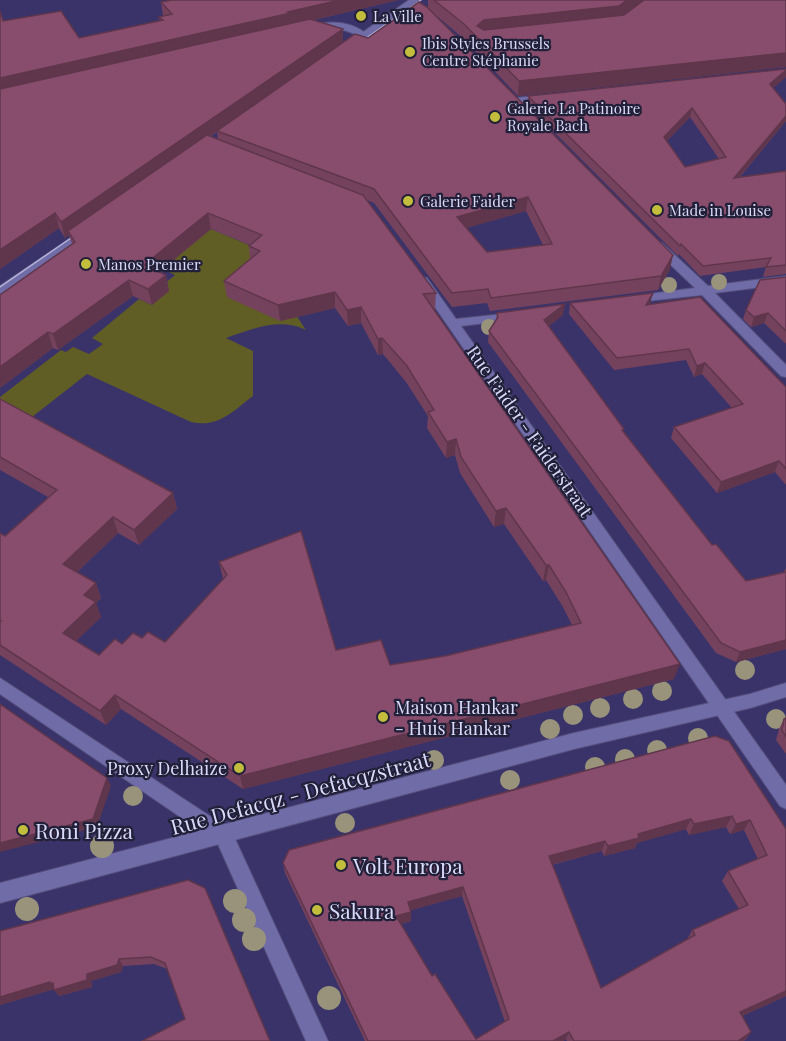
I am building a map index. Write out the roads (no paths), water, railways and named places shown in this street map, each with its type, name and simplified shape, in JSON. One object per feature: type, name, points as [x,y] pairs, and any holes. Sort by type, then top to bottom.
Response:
[{"type":"street","points":[[336,55],[410,1],[422,10]]},
{"type":"street","points":[[291,32],[337,23],[352,27],[364,36]]},
{"type":"street","points":[[522,110],[510,97],[562,96]]},
{"type":"street","points":[[0,292],[92,227]]},
{"type":"street","points":[[648,236],[786,373]]},
{"type":"street","name":"Rue Faider - Faiderstraat","points":[[415,270],[786,800]]},
{"type":"street","points":[[617,302],[786,280]]},
{"type":"street","points":[[454,323],[536,312]]},
{"type":"street","points":[[0,685],[224,836],[317,1041]]},
{"type":"street","name":"Rue Defacqz - Defacqzstraat","points":[[0,893],[224,836],[574,741],[786,690]]},
{"type":"tram line","points":[[352,48],[421,0]]},
{"type":"tram line","points":[[0,287],[84,229]]},
{"type":"place","name":"La Ville","points":[[361,16]]},
{"type":"place","name":"Ibis Styles Brussels Centre Stéphanie","points":[[410,52]]},
{"type":"place","name":"Galerie La Patinoire Royale Bach","points":[[495,117]]},
{"type":"place","name":"Galerie Faider","points":[[408,201]]},
{"type":"place","name":"Made in Louise","points":[[657,210]]},
{"type":"place","name":"Manos Premier","points":[[86,264]]},
{"type":"place","name":"Maison Hankar - Huis Hankar","points":[[383,717]]},
{"type":"place","name":"Proxy Delhaize","points":[[239,768]]},
{"type":"place","name":"Roni Pizza","points":[[23,830]]},
{"type":"place","name":"Volt Europa","points":[[341,865]]},
{"type":"place","name":"Sakura","points":[[317,910]]}]
